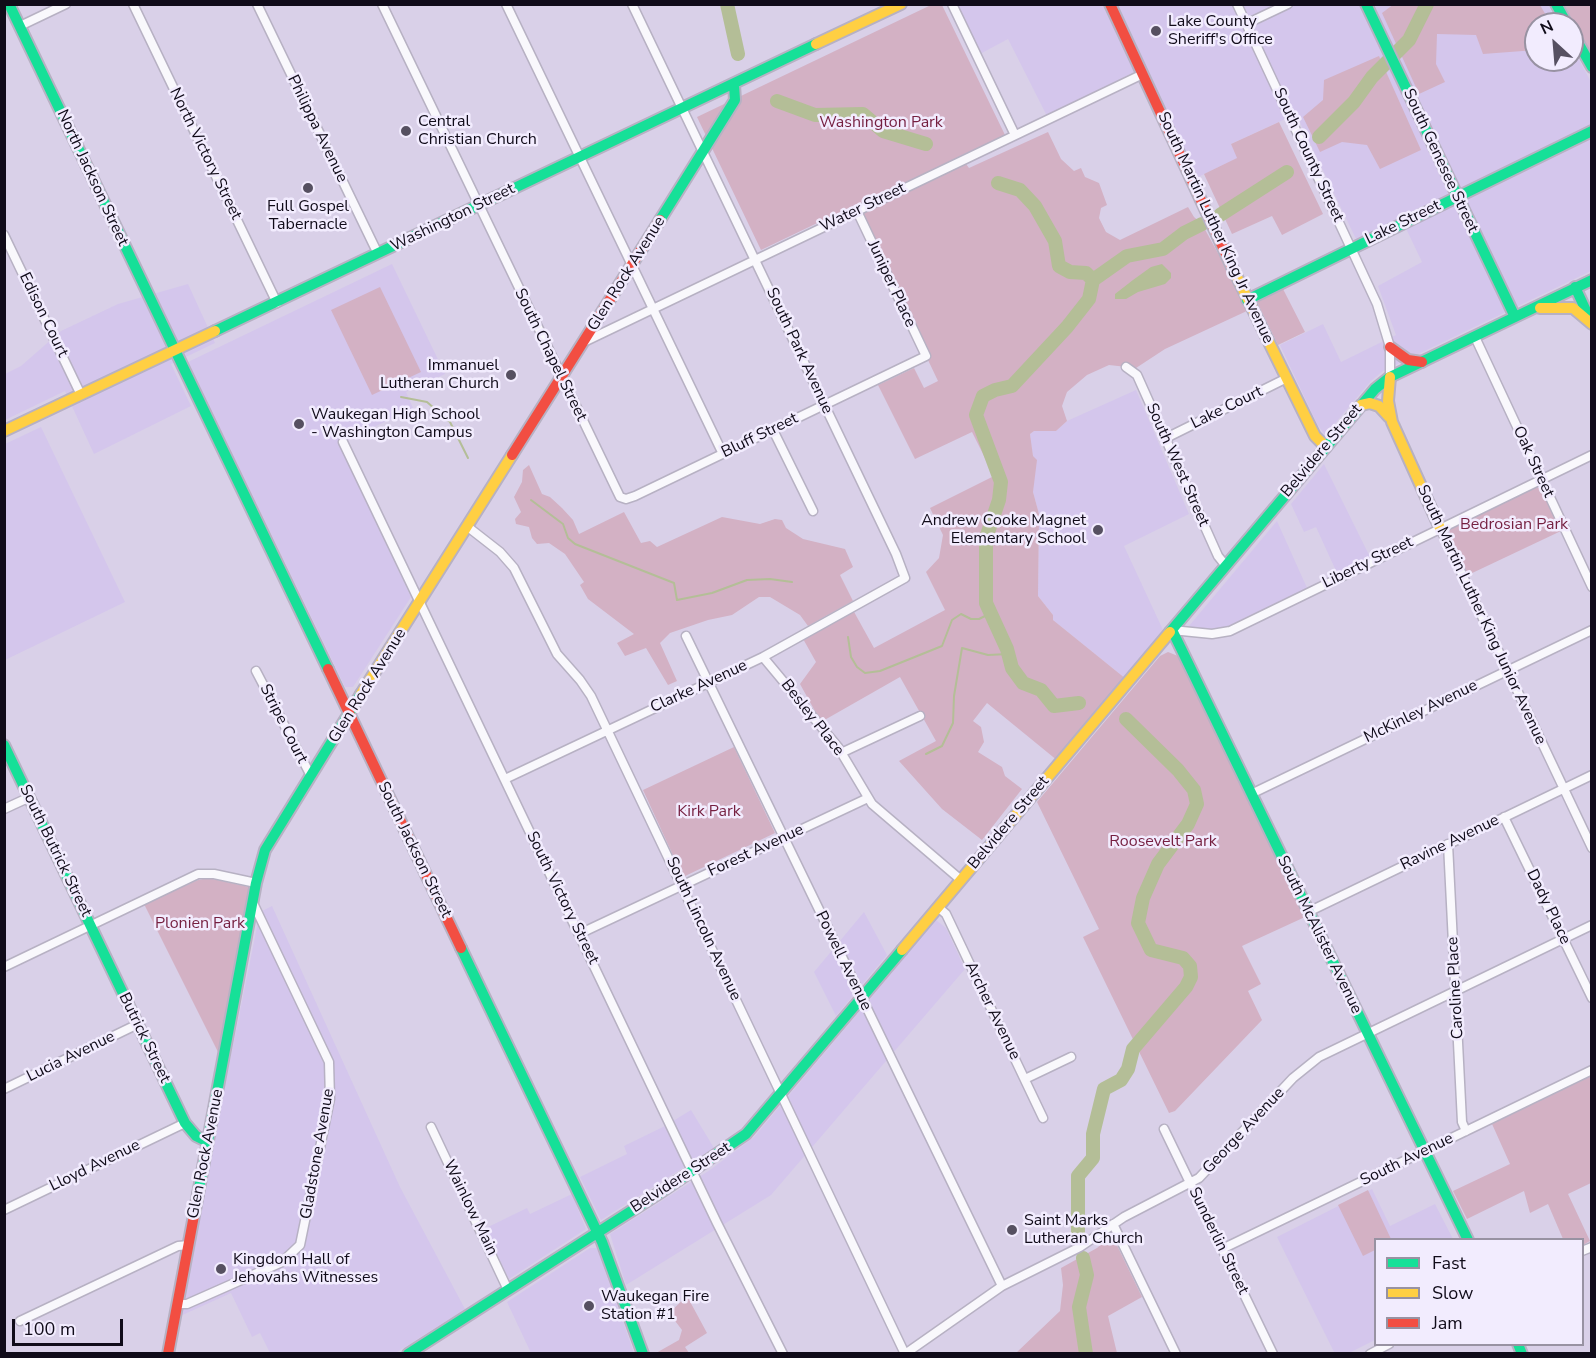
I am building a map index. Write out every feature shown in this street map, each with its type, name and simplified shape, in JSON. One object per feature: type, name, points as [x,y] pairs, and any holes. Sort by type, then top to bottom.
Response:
[{"type":"street","name":"North Jackson Street","points":[[9,4],[174,351]]},
{"type":"street","points":[[20,26],[66,4]]},
{"type":"street","name":"North Victory Street","points":[[133,4],[277,303]]},
{"type":"street","name":"Philippa Avenue","points":[[257,4],[378,254]]},
{"type":"street","name":"South Chapel Street","points":[[382,4],[613,485],[620,497],[626,499]]},
{"type":"street","points":[[506,4],[723,454]]},
{"type":"street","name":"South Park Avenue","points":[[632,4],[904,573],[905,578],[890,588]]},
{"type":"street","name":"Washington Street","points":[[4,431],[901,4]]},
{"type":"street","points":[[952,4],[1015,135]]},
{"type":"street","name":"South Martin Luther King Jr Avenue","points":[[1110,4],[1247,300],[1315,436],[1326,447]]},
{"type":"street","name":"South County Street","points":[[1237,4],[1352,248],[1379,311],[1390,347],[1390,377]]},
{"type":"street","points":[[1246,24],[1288,4]]},
{"type":"street","name":"South Genesee Street","points":[[1366,4],[1515,317]]},
{"type":"street","points":[[1584,53],[1592,67]]},
{"type":"street","name":"Water Street","points":[[584,342],[1143,74]]},
{"type":"street","name":"Glen Rock Avenue","points":[[168,1353],[254,905],[256,883],[265,850],[735,100],[734,85]]},
{"type":"street","name":"Lake Street","points":[[1247,300],[1592,131]]},
{"type":"street","name":"Juniper Place","points":[[857,211],[926,356]]},
{"type":"street","name":"Edison Court","points":[[4,235],[81,395]]},
{"type":"street","name":"Belvidere Street","points":[[408,1353],[597,1233],[746,1134],[1361,405],[1390,377],[1592,279]]},
{"type":"street","points":[[1575,287],[1592,323]]},
{"type":"street","points":[[1530,310],[1547,306],[1573,308],[1581,312],[1592,323]]},
{"type":"street","name":"Oak Street","points":[[1475,337],[1592,587]]},
{"type":"street","points":[[1390,347],[1408,360],[1423,362]]},
{"type":"street","name":"South Jackson Street","points":[[174,351],[597,1233],[643,1353]]},
{"type":"street","name":"Bluff Street","points":[[626,499],[926,356]]},
{"type":"street","name":"South West Street","points":[[1126,366],[1137,375],[1218,556],[1226,566]]},
{"type":"street","name":"South Martin Luther King Junior Avenue","points":[[1390,377],[1388,401],[1391,419],[1440,528],[1592,848]]},
{"type":"street","name":"Lake Court","points":[[1166,438],[1287,378]]},
{"type":"street","points":[[1361,405],[1370,403],[1379,406],[1391,419]]},
{"type":"street","points":[[773,430],[813,511]]},
{"type":"street","name":"South Victory Street","points":[[343,442],[783,1353]]},
{"type":"street","name":"Liberty Street","points":[[1172,630],[1212,634],[1230,631],[1592,455]]},
{"type":"street","name":"South Lincoln Avenue","points":[[468,527],[500,552],[514,568],[557,654],[580,680],[608,731],[905,1353]]},
{"type":"street","name":"Clarke Avenue","points":[[505,779],[763,657],[890,588]]},
{"type":"street","name":"South McAlister Avenue","points":[[1172,630],[1468,1238]]},
{"type":"street","name":"McKinley Avenue","points":[[1251,794],[1592,630]]},
{"type":"street","name":"Powell Avenue","points":[[686,636],[1002,1286]]},
{"type":"street","name":"Besley Place","points":[[763,657],[841,753],[873,805],[961,880]]},
{"type":"street","name":"Stripe Court","points":[[256,671],[311,776]]},
{"type":"street","points":[[841,753],[920,716]]},
{"type":"street","name":"South Butrick Street","points":[[4,745],[91,925]]},
{"type":"street","name":"Ravine Avenue","points":[[1308,912],[1592,775]]},
{"type":"street","points":[[4,809],[30,797]]},
{"type":"street","name":"Forest Avenue","points":[[579,934],[868,798]]},
{"type":"street","name":"Dady Place","points":[[1504,817],[1592,998]]},
{"type":"street","name":"Caroline Place","points":[[1448,844],[1462,1122],[1466,1131]]},
{"type":"street","points":[[4,967],[198,874],[214,874],[256,883]]},
{"type":"street","name":"Gladstone Avenue","points":[[177,1304],[187,1304],[282,1262],[300,1245],[330,1099],[329,1062],[254,905]]},
{"type":"street","name":"Archer Avenue","points":[[938,907],[946,915],[1043,1118]]},
{"type":"street","name":"Butrick Street","points":[[91,925],[185,1123],[196,1137],[208,1142]]},
{"type":"street","name":"George Avenue","points":[[905,1353],[1002,1286],[1080,1246],[1113,1224],[1191,1184],[1203,1175],[1307,1064],[1456,989],[1592,925]]},
{"type":"street","name":"Lucia Avenue","points":[[4,1089],[138,1024]]},
{"type":"street","points":[[1024,1079],[1071,1057]]},
{"type":"street","name":"South Avenue","points":[[1222,1249],[1592,1070]]},
{"type":"street","name":"Lloyd Avenue","points":[[4,1210],[185,1123]]},
{"type":"street","name":"Wainlow Main","points":[[431,1126],[508,1290]]},
{"type":"street","name":"Sunderlin Street","points":[[1164,1129],[1273,1353]]},
{"type":"street","points":[[1113,1224],[1176,1353]]},
{"type":"street","points":[[20,1321],[178,1246],[189,1245]]},
{"type":"street","points":[[1370,1353],[1385,1346]]},
{"type":"shaded area","points":[[957,5],[1548,5],[1552,12],[1524,12],[1524,72],[1584,72],[1584,69],[1591,82],[1591,271],[1383,371],[1371,381],[1325,435],[1317,424],[1280,345],[1323,324],[1341,362],[1396,335],[1378,286],[1422,262],[1401,218],[1356,239],[1296,114],[1231,144],[1238,158],[1198,177],[1144,67],[1047,116],[1008,39],[980,54]]},
{"type":"shaded area","name":"Waukegan High School - Washington Campus","points":[[392,264],[445,374],[406,392],[413,408],[339,444],[411,597],[353,687],[345,687],[188,362]]},
{"type":"shaded area","points":[[1162,264],[1171,273],[1171,278],[1165,284],[1138,292],[1126,299],[1115,299],[1115,294],[1133,280],[1151,267]]},
{"type":"shaded area","points":[[188,284],[215,343],[171,364],[191,406],[94,454],[65,391],[5,420],[5,374],[21,366],[61,331],[118,304]]},
{"type":"shaded area","name":"Andrew Cooke Magnet Elementary School","points":[[1136,390],[1189,514],[1124,546],[1163,630],[1126,679],[1053,620],[1053,615],[1038,596],[1039,514],[1033,492],[1034,467],[1030,434],[1034,431],[1056,431],[1067,421]]},
{"type":"shaded area","points":[[41,427],[125,602],[5,660],[5,444]]},
{"type":"shaded area","points":[[1324,464],[1370,557],[1337,573],[1316,527],[1304,532],[1291,504]]},
{"type":"shaded area","points":[[1277,521],[1307,588],[1222,629],[1195,629],[1189,626]]},
{"type":"shaded area","points":[[272,906],[400,1187],[465,1309],[394,1354],[270,1353],[260,1333],[252,1337],[231,1293],[178,1317],[260,912]]},
{"type":"shaded area","points":[[864,912],[887,955],[836,1016],[814,972]]},
{"type":"shaded area","points":[[936,920],[946,928],[965,969],[771,1195],[626,1285],[610,1234],[710,1170],[754,1137]]},
{"type":"shaded area","points":[[691,1110],[714,1148],[601,1220],[580,1177],[627,1154],[624,1146]]},
{"type":"shaded area","points":[[1372,1189],[1390,1226],[1435,1204],[1452,1238],[1374,1238],[1374,1340],[1349,1353],[1335,1354],[1277,1237]]},
{"type":"shaded area","points":[[572,1194],[586,1229],[509,1279],[484,1229],[527,1208],[530,1214]]},
{"type":"shaded area","points":[[590,1248],[597,1248],[634,1353],[531,1353],[507,1302]]},
{"type":"green space","points":[[1394,4],[1540,5],[1544,12],[1524,12],[1524,51],[1483,54],[1476,35],[1437,34],[1436,64],[1445,82],[1419,94],[1382,13]]},
{"type":"green space","name":"Washington Park","points":[[931,5],[942,5],[1005,135],[960,156],[969,168],[1048,132],[1061,159],[1074,171],[1081,168],[1085,177],[1099,183],[1107,205],[1101,208],[1099,218],[1106,232],[1120,240],[1188,207],[1202,224],[1249,310],[1165,349],[1136,368],[1109,365],[1087,375],[1067,392],[1062,406],[1067,421],[1056,431],[1034,431],[1030,434],[1033,456],[1037,460],[1033,492],[1039,514],[1038,596],[1053,615],[1053,620],[1126,679],[1058,761],[987,703],[973,721],[981,727],[984,742],[978,752],[1002,767],[1005,776],[1022,789],[982,840],[942,809],[899,761],[936,741],[900,677],[821,722],[800,684],[816,662],[802,637],[853,610],[874,648],[945,610],[926,572],[939,558],[943,535],[930,508],[994,476],[972,432],[915,459],[878,385],[914,368],[924,388],[938,381],[928,360],[927,350],[857,204],[761,250],[697,117]]},
{"type":"green space","points":[[1564,5],[1591,5],[1591,53],[1584,41],[1584,12],[1568,12]]},
{"type":"green space","points":[[1379,56],[1421,150],[1380,169],[1367,145],[1342,142],[1320,152],[1303,117],[1323,100],[1324,80]]},
{"type":"green space","points":[[1279,122],[1323,214],[1282,235],[1272,216],[1232,234],[1204,174],[1237,158],[1231,144]]},
{"type":"green space","points":[[380,287],[421,372],[372,395],[331,310]]},
{"type":"green space","points":[[1283,289],[1305,332],[1278,345],[1257,302]]},
{"type":"green space","points":[[529,465],[542,494],[550,497],[562,508],[573,520],[579,534],[624,512],[641,543],[650,541],[657,547],[722,517],[760,524],[775,519],[782,520],[786,528],[803,539],[845,549],[853,567],[840,575],[853,601],[808,626],[800,615],[770,597],[759,597],[732,615],[708,620],[670,633],[660,643],[677,681],[668,685],[646,648],[625,656],[617,643],[634,634],[588,599],[580,585],[584,582],[565,554],[549,543],[537,544],[532,538],[529,527],[516,524],[515,519],[521,512],[514,497],[522,482],[523,470]]},
{"type":"green space","name":"Bedrosian Park","points":[[1537,487],[1541,489],[1561,531],[1468,575],[1449,535],[1450,529]]},
{"type":"green space","name":"Roosevelt Park","points":[[1168,652],[1178,656],[1305,917],[1242,946],[1261,984],[1248,991],[1262,1020],[1175,1111],[1169,1113],[1083,937],[1099,929],[1037,802],[1160,656]]},
{"type":"green space","name":"Kirk Park","points":[[734,747],[775,833],[683,877],[643,790]]},
{"type":"green space","name":"Plonien Park","points":[[208,878],[249,887],[219,1054],[144,904],[198,880]]},
{"type":"green space","points":[[1591,1076],[1591,1183],[1568,1194],[1590,1241],[1584,1244],[1584,1238],[1563,1238],[1548,1204],[1530,1213],[1524,1191],[1467,1219],[1453,1191],[1510,1164],[1492,1124]]},
{"type":"green space","points":[[1368,1190],[1391,1238],[1374,1238],[1374,1250],[1363,1256],[1338,1205]]},
{"type":"green space","points":[[1112,1235],[1142,1297],[1108,1316],[1117,1353],[1016,1353],[1060,1311],[1063,1285],[1061,1268],[1097,1248]]},
{"type":"green space","points":[[687,1296],[707,1333],[685,1347],[689,1353],[656,1353],[679,1340],[682,1330],[669,1313]]},
{"type":"waterway","points":[[727,4],[738,54]]},
{"type":"waterway","points":[[1319,137],[1354,102],[1372,77],[1409,40],[1427,4]]},
{"type":"waterway","points":[[777,101],[815,115],[863,114],[883,131],[926,144]]},
{"type":"waterway","points":[[1220,215],[1287,172]]},
{"type":"waterway","points":[[998,183],[1020,190],[1035,206],[1055,241],[1059,266],[1070,272],[1086,273],[1093,280]]},
{"type":"waterway","points":[[1079,703],[1054,706],[1041,690],[1023,683],[1012,668],[1007,649],[986,603],[986,538],[999,500],[1001,482],[976,415],[983,396],[1012,386],[1067,327],[1089,299],[1093,280],[1127,256],[1163,249],[1184,233],[1202,224]]},
{"type":"waterway","points":[[401,397],[427,402],[450,422],[468,458]]},
{"type":"waterway","points":[[531,500],[563,524],[568,538],[575,544],[674,583],[677,600],[712,593],[747,580],[770,579],[792,582]]},
{"type":"waterway","points":[[848,637],[851,657],[857,667],[865,673],[880,671],[942,646],[952,620],[961,614],[971,619],[979,619],[991,613]]},
{"type":"waterway","points":[[926,754],[942,746],[953,723],[954,696],[962,648],[988,655],[1008,654]]},
{"type":"waterway","points":[[1078,1232],[1078,1176],[1093,1158],[1093,1134],[1104,1089],[1121,1080],[1128,1069],[1133,1049],[1186,987],[1191,977],[1190,966],[1183,958],[1151,950],[1138,923],[1143,898],[1158,864],[1188,824],[1197,804],[1194,790],[1178,770],[1126,719]]},
{"type":"waterway","points":[[1083,1258],[1087,1275],[1079,1307],[1086,1354]]},
{"type":"traffic: fast","points":[[9,4],[328,669]]},
{"type":"traffic: fast","points":[[1366,4],[1515,317]]},
{"type":"traffic: fast","points":[[1556,4],[1560,12]]},
{"type":"traffic: fast","points":[[215,331],[816,44]]},
{"type":"traffic: fast","points":[[1584,53],[1592,67]]},
{"type":"traffic: fast","points":[[660,220],[735,100],[734,85]]},
{"type":"traffic: fast","points":[[1247,300],[1592,131]]},
{"type":"traffic: fast","points":[[1170,632],[1375,389],[1390,377],[1592,280]]},
{"type":"traffic: fast","points":[[1575,287],[1589,317]]},
{"type":"traffic: fast","points":[[1172,630],[1467,1238]]},
{"type":"traffic: fast","points":[[198,1194],[256,883],[265,850],[361,694]]},
{"type":"traffic: fast","points":[[4,745],[185,1123],[196,1136],[208,1142]]},
{"type":"traffic: fast","points":[[461,948],[602,1242],[643,1354]]},
{"type":"traffic: fast","points":[[408,1354],[664,1190],[746,1134],[902,950]]},
{"type":"traffic: fast","points":[[1519,1346],[1522,1354]]},
{"type":"traffic: slow","points":[[816,44],[901,4]]},
{"type":"traffic: slow","points":[[1232,267],[1315,436],[1326,447]]},
{"type":"traffic: slow","points":[[1540,308],[1573,308],[1592,324]]},
{"type":"traffic: slow","points":[[4,431],[215,331]]},
{"type":"traffic: slow","points":[[1390,377],[1388,401],[1392,422],[1440,528]]},
{"type":"traffic: slow","points":[[1361,405],[1370,403],[1379,406],[1389,417]]},
{"type":"traffic: slow","points":[[361,694],[512,455]]},
{"type":"traffic: slow","points":[[902,950],[1170,632]]},
{"type":"traffic: jam","points":[[1110,4],[1232,267]]},
{"type":"traffic: jam","points":[[512,455],[660,220]]},
{"type":"traffic: jam","points":[[1390,347],[1408,360],[1422,362]]},
{"type":"traffic: jam","points":[[328,669],[461,948]]},
{"type":"traffic: jam","points":[[168,1354],[198,1194]]},
{"type":"place","name":"Lake County Sheriff's Office","points":[[1156,31]]},
{"type":"place","name":"Central Christian Church","points":[[406,131]]},
{"type":"place","name":"Full Gospel Tabernacle","points":[[308,188]]},
{"type":"place","name":"Immanuel Lutheran Church","points":[[511,375]]},
{"type":"place","name":"Waukegan High School - Washington Campus","points":[[299,424]]},
{"type":"place","name":"Andrew Cooke Magnet Elementary School","points":[[1098,530]]},
{"type":"place","name":"Saint Marks Lutheran Church","points":[[1012,1230]]},
{"type":"place","name":"Kingdom Hall of Jehovahs Witnesses","points":[[221,1269]]},
{"type":"place","name":"Waukegan Fire Station #1","points":[[589,1306]]}]
